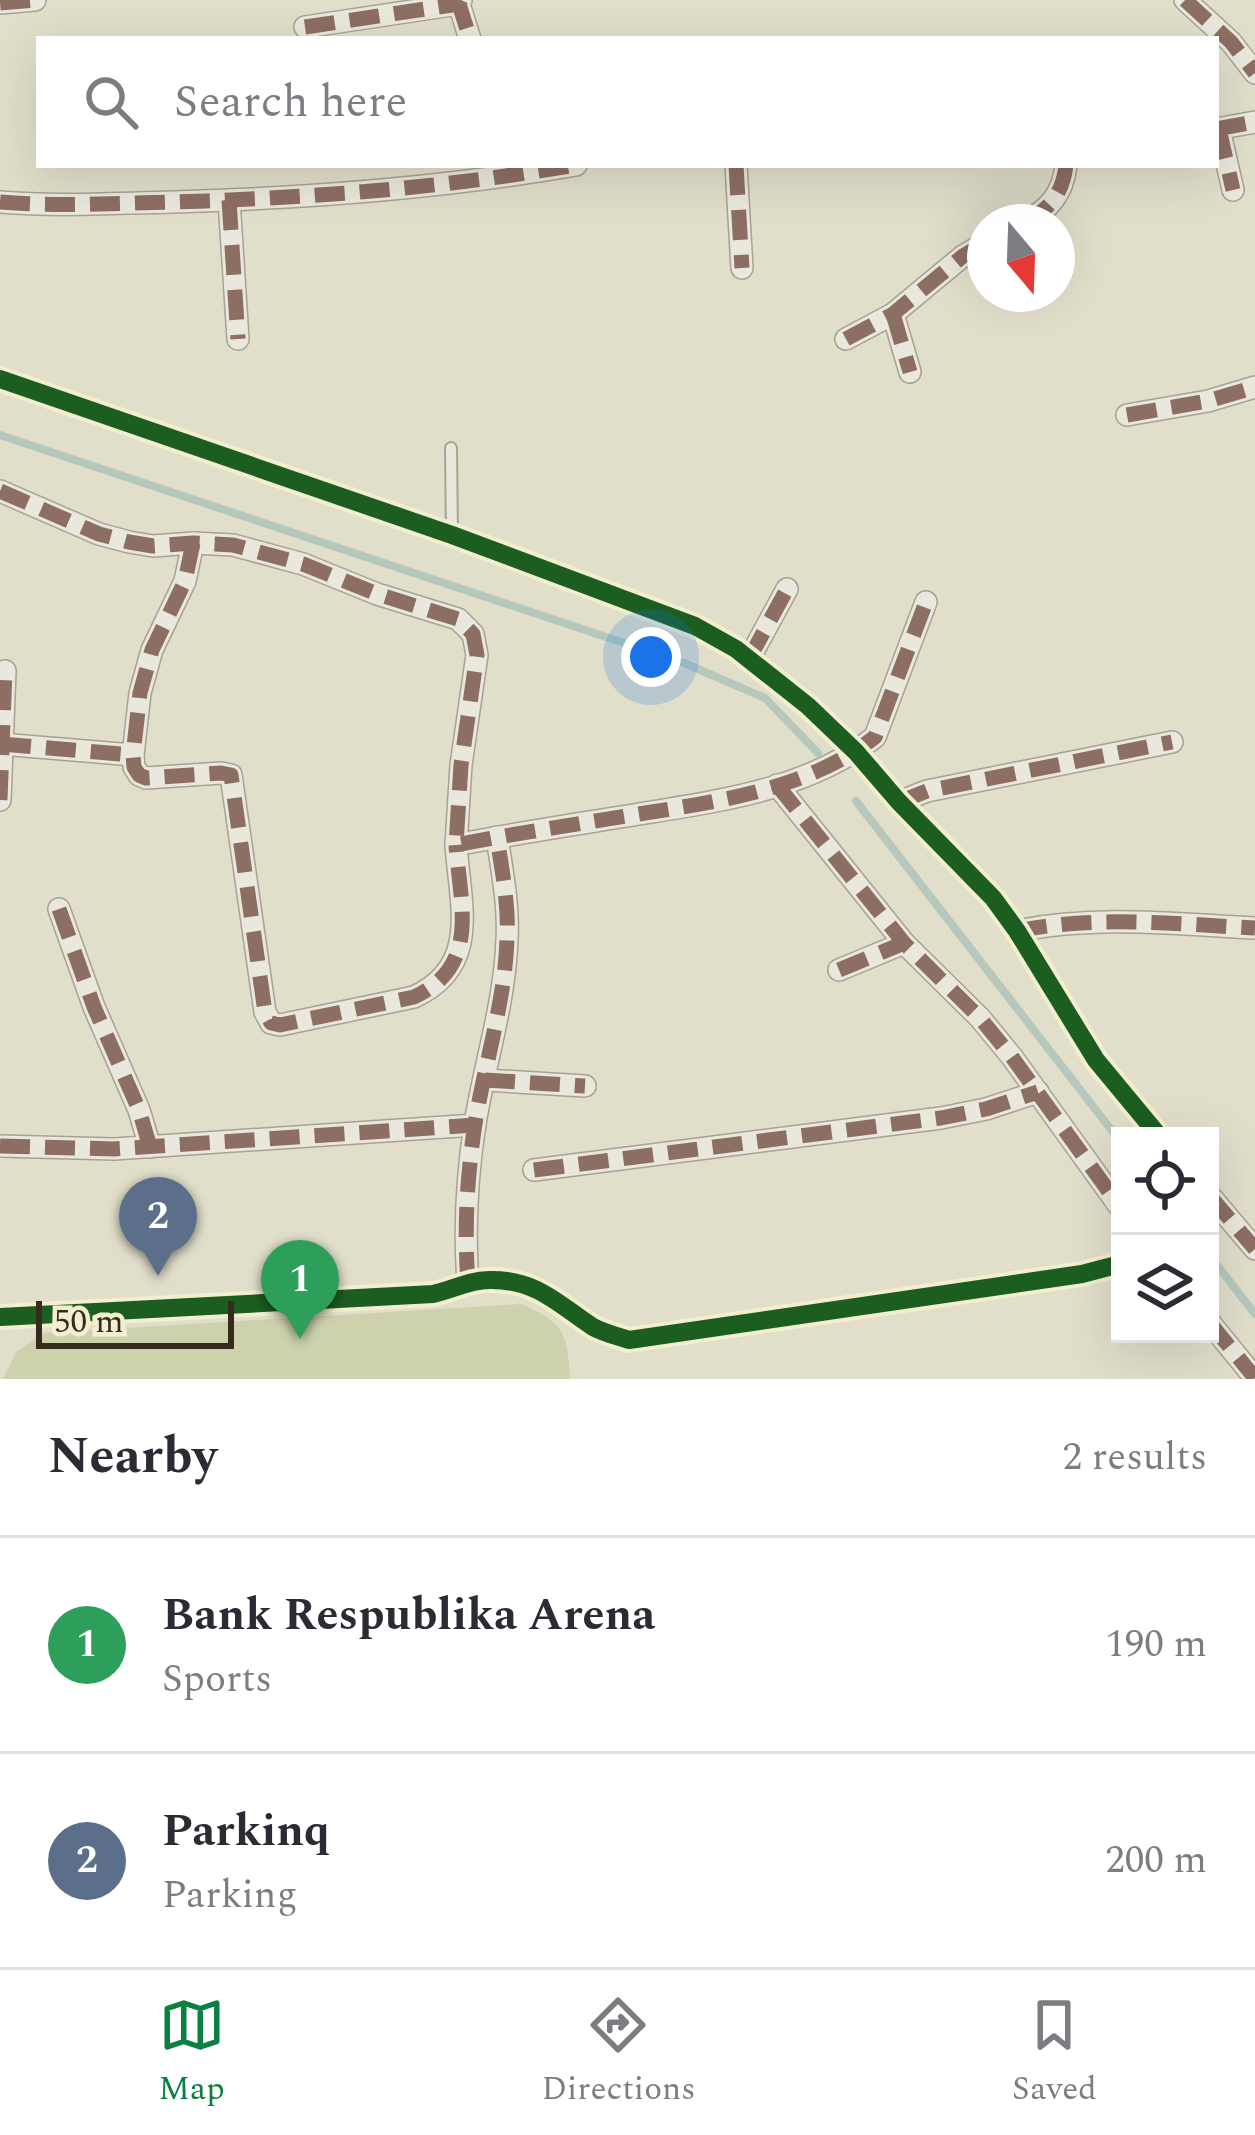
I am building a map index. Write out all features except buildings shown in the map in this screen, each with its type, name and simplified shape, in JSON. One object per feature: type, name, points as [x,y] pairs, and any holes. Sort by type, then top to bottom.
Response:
[{"type":"street","points":[[0,3],[35,0]]},
{"type":"street","points":[[1185,0],[1231,42],[1255,73]]},
{"type":"street","points":[[305,27],[460,2],[469,36]]},
{"type":"street","points":[[1219,129],[1255,122]]},
{"type":"street","points":[[1219,133],[1233,190]]},
{"type":"street","points":[[0,202],[229,200],[415,187],[542,168]]},
{"type":"street","points":[[736,168],[742,268]]},
{"type":"street","points":[[1051,204],[1061,190],[1065,168]]},
{"type":"street","points":[[229,200],[238,339]]},
{"type":"street","points":[[846,339],[893,314],[967,254]]},
{"type":"street","points":[[893,314],[910,371]]},
{"type":"street","points":[[0,379],[452,535],[695,626],[749,658],[856,752],[993,898],[1096,1060],[1152,1127]]},
{"type":"street","points":[[1126,415],[1208,401],[1255,387]]},
{"type":"street","points":[[0,491],[129,542],[153,546],[193,543],[233,545],[303,564],[458,619],[473,634],[477,655],[460,765],[456,845],[462,937],[458,958],[430,989],[414,997],[271,1023],[265,1012],[230,775],[146,778],[134,767],[140,694],[152,650],[185,581],[193,543]]},
{"type":"street","points":[[749,658],[787,589]]},
{"type":"street","points":[[456,845],[726,800],[778,785],[856,752],[875,737],[926,602]]},
{"type":"street","points":[[0,800],[5,671]]},
{"type":"street","points":[[899,802],[927,791],[1172,742]]},
{"type":"street","points":[[2,744],[133,754]]},
{"type":"street","points":[[778,785],[904,943],[980,1018],[1111,1194]]},
{"type":"street","points":[[468,1282],[468,1188],[475,1126],[498,1018],[508,936],[497,837]]},
{"type":"street","points":[[59,909],[150,1147]]},
{"type":"street","points":[[1017,931],[1098,920],[1255,928]]},
{"type":"street","points":[[839,970],[904,943]]},
{"type":"street","points":[[485,1079],[585,1087]]},
{"type":"street","points":[[534,1171],[941,1118],[1038,1092]]},
{"type":"street","points":[[0,1146],[150,1147],[475,1126]]},
{"type":"street","points":[[1219,1207],[1255,1249]]},
{"type":"street","points":[[0,1317],[433,1294],[486,1280],[522,1285],[553,1297],[597,1330],[629,1340],[1111,1266]]},
{"type":"street","points":[[1219,1334],[1255,1378]]},
{"type":"lane","points":[[451,448],[452,535]]},
{"type":"green space","points":[[521,1304],[547,1317],[561,1331],[570,1379],[3,1379],[16,1352],[44,1333]]},
{"type":"waterway","points":[[0,435],[684,663],[765,698],[818,753]]},
{"type":"waterway","points":[[856,801],[1111,1129]]},
{"type":"waterway","points":[[1219,1268],[1255,1314]]},
{"type":"marked path","points":[[0,3],[35,0]]},
{"type":"marked path","points":[[461,0],[469,36]]},
{"type":"marked path","points":[[1185,0],[1231,42],[1255,73]]},
{"type":"marked path","points":[[305,27],[459,4]]},
{"type":"marked path","points":[[1219,128],[1255,122]]},
{"type":"marked path","points":[[1219,129],[1233,190]]},
{"type":"marked path","points":[[0,202],[109,204],[326,195],[556,168]]},
{"type":"marked path","points":[[736,168],[742,268]]},
{"type":"marked path","points":[[1049,204],[1065,168]]},
{"type":"marked path","points":[[229,200],[238,339]]},
{"type":"marked path","points":[[846,339],[893,314],[967,254]]},
{"type":"marked path","points":[[893,314],[910,372]]},
{"type":"marked path","points":[[1127,415],[1208,401],[1255,387]]},
{"type":"marked path","points":[[0,491],[99,534],[153,546],[233,545],[303,564],[458,619],[473,634],[477,655],[461,765],[456,845],[732,798],[822,769],[875,737],[926,602]]},
{"type":"marked path","points":[[193,543],[185,581],[152,650],[140,693],[134,767],[146,778],[231,775],[265,1012],[271,1023],[414,997],[435,984],[449,969],[462,932],[456,845]]},
{"type":"marked path","points":[[749,659],[787,589]]},
{"type":"marked path","points":[[0,800],[5,671]]},
{"type":"marked path","points":[[899,802],[927,791],[1172,742]]},
{"type":"marked path","points":[[1,744],[133,755]]},
{"type":"marked path","points":[[777,785],[904,943],[1012,1057],[1111,1194]]},
{"type":"marked path","points":[[468,1282],[470,1163],[503,986],[507,939],[497,837]]},
{"type":"marked path","points":[[59,909],[150,1147]]},
{"type":"marked path","points":[[1017,931],[1106,922],[1255,928]]},
{"type":"marked path","points":[[839,970],[904,943]]},
{"type":"marked path","points":[[485,1080],[585,1086]]},
{"type":"marked path","points":[[534,1170],[941,1118],[1038,1092]]},
{"type":"marked path","points":[[0,1146],[114,1149],[475,1125]]},
{"type":"marked path","points":[[1219,1207],[1255,1249]]},
{"type":"marked path","points":[[1219,1334],[1255,1378]]},
{"type":"cycle path","points":[[0,379],[452,535],[695,626],[736,649],[808,706],[856,752],[993,898],[1096,1060],[1152,1127]]},
{"type":"cycle path","points":[[0,1317],[433,1294],[489,1280],[533,1288],[593,1327],[629,1340],[1111,1266]]},
{"type":"place","name":"Parkinq","points":[[158,1276]]},
{"type":"place","name":"Bank Respublika Arena","points":[[300,1339]]}]
